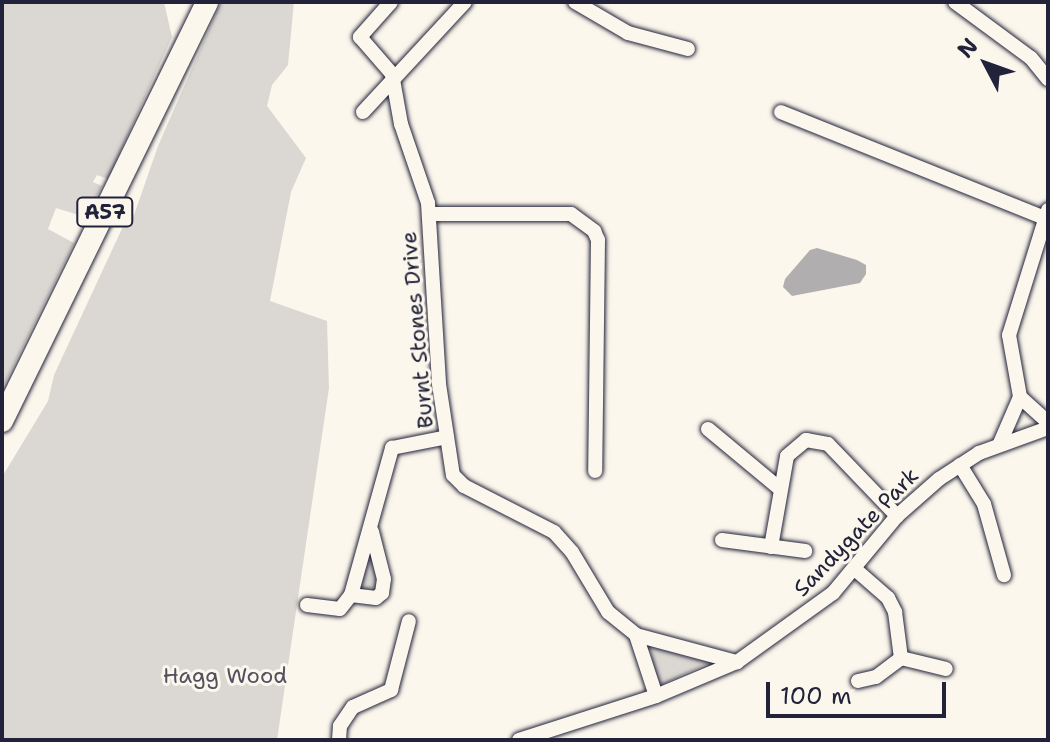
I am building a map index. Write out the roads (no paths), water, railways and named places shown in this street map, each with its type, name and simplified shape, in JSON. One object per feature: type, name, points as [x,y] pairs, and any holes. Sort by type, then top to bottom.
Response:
[{"type":"main road","name":"A57","points":[[2,421],[207,2]]},
{"type":"street","name":"Burnt Stones Drive","points":[[391,2],[360,37],[389,68],[430,214],[439,384],[457,481],[554,532],[572,552],[608,612],[636,635],[737,662]]},
{"type":"street","points":[[363,112],[465,2]]},
{"type":"street","points":[[575,2],[628,33],[688,49]]},
{"type":"street","points":[[955,2],[1031,58],[1048,79]]},
{"type":"street","points":[[781,112],[1047,213],[1009,335],[1020,397],[1000,443]]},
{"type":"street","points":[[430,214],[571,214],[594,231],[598,240],[595,471]]},
{"type":"street","points":[[1020,397],[1048,422]]},
{"type":"street","name":"Sandygate Park","points":[[519,740],[656,696],[737,662],[802,619],[856,570],[897,516],[960,465],[1000,443],[1048,428]]},
{"type":"street","points":[[708,429],[779,488]]},
{"type":"street","points":[[307,605],[340,609],[351,595],[392,448],[447,437]]},
{"type":"street","points":[[771,547],[779,488],[793,448],[806,440],[821,441],[897,516]]},
{"type":"street","points":[[960,465],[984,504],[1004,575]]},
{"type":"street","points":[[351,595],[376,598],[383,588],[371,529]]},
{"type":"street","points":[[722,540],[805,551]]},
{"type":"street","points":[[856,570],[888,598],[898,627],[901,658]]},
{"type":"street","points":[[339,740],[340,726],[353,707],[391,690],[409,621]]},
{"type":"street","points":[[636,635],[656,696]]},
{"type":"street","points":[[901,658],[946,669]]},
{"type":"street","points":[[858,681],[876,677],[901,658]]},
{"type":"park label","name":"Hagg Wood","points":[[225,676]]}]
